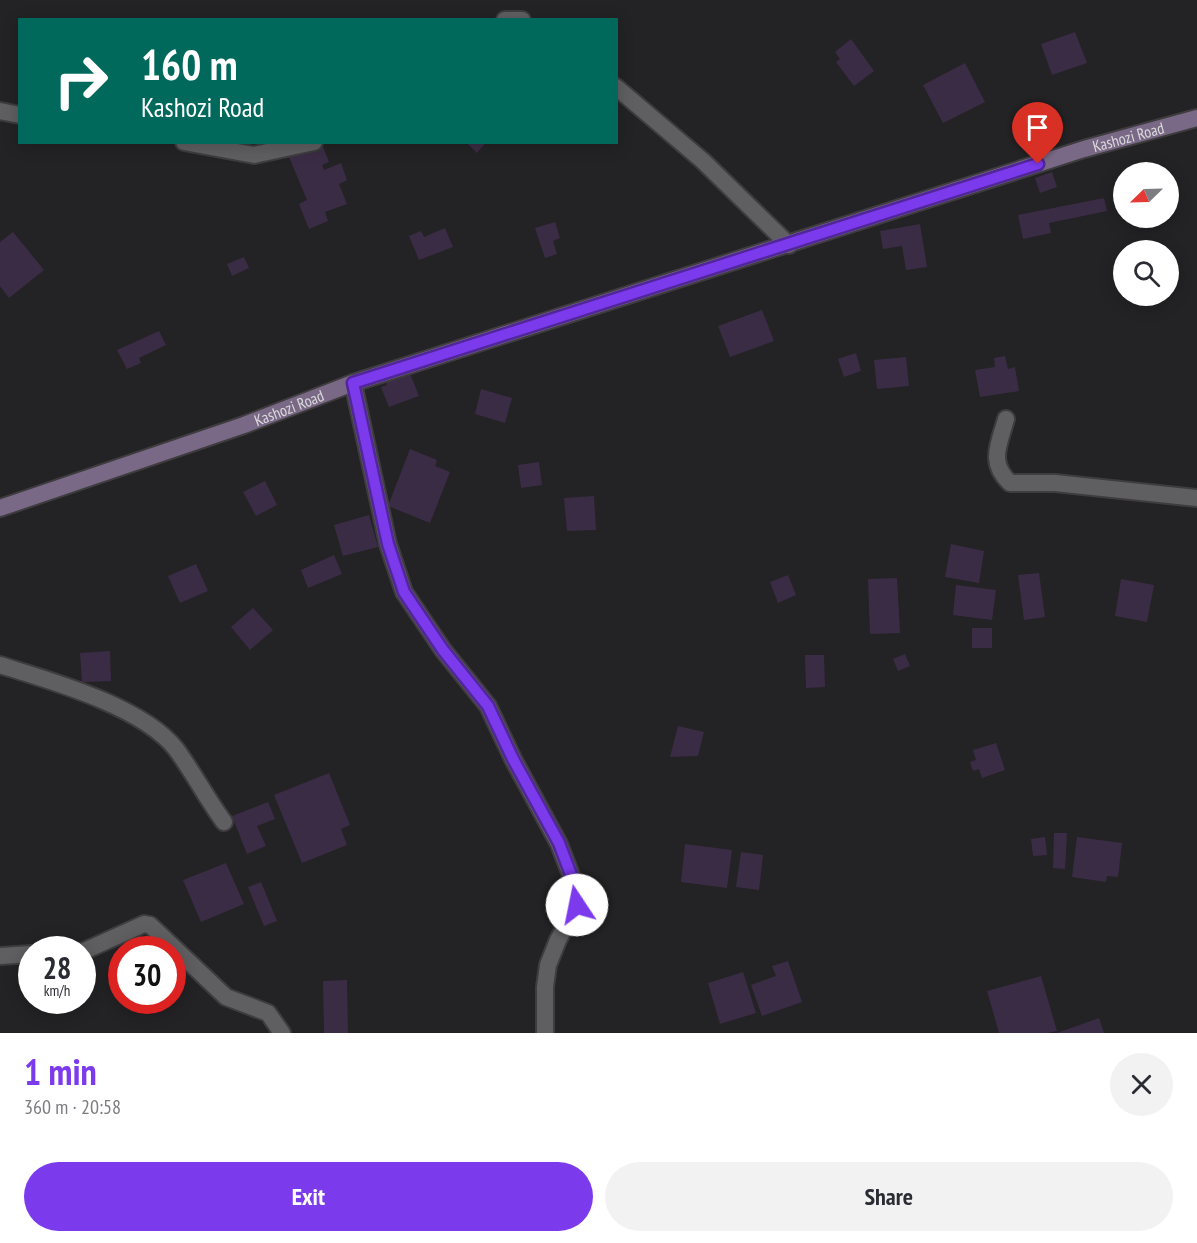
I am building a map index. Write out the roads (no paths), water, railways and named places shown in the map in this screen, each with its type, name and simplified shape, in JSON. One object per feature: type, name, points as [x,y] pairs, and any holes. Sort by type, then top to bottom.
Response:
[{"type":"main road","name":"Kashozi Road","points":[[0,508],[244,425],[353,383],[1084,149],[1197,118]]},
{"type":"street","points":[[618,89],[703,161],[789,245]]},
{"type":"street","points":[[0,111],[18,115]]},
{"type":"street","points":[[195,144],[254,155],[305,144]]},
{"type":"street","points":[[353,383],[388,544],[404,592],[443,650],[488,706],[513,759],[559,843],[576,888],[577,905],[558,940],[548,965],[545,987],[545,1033]]},
{"type":"street","points":[[1006,419],[996,458],[998,470],[1010,483],[1055,483],[1197,498]]},
{"type":"street","points":[[0,665],[65,685],[105,702],[153,729],[175,748],[224,822]]},
{"type":"street","points":[[96,946],[144,924],[150,925],[226,997],[268,1013],[282,1033]]},
{"type":"street","points":[[0,956],[18,955]]}]
